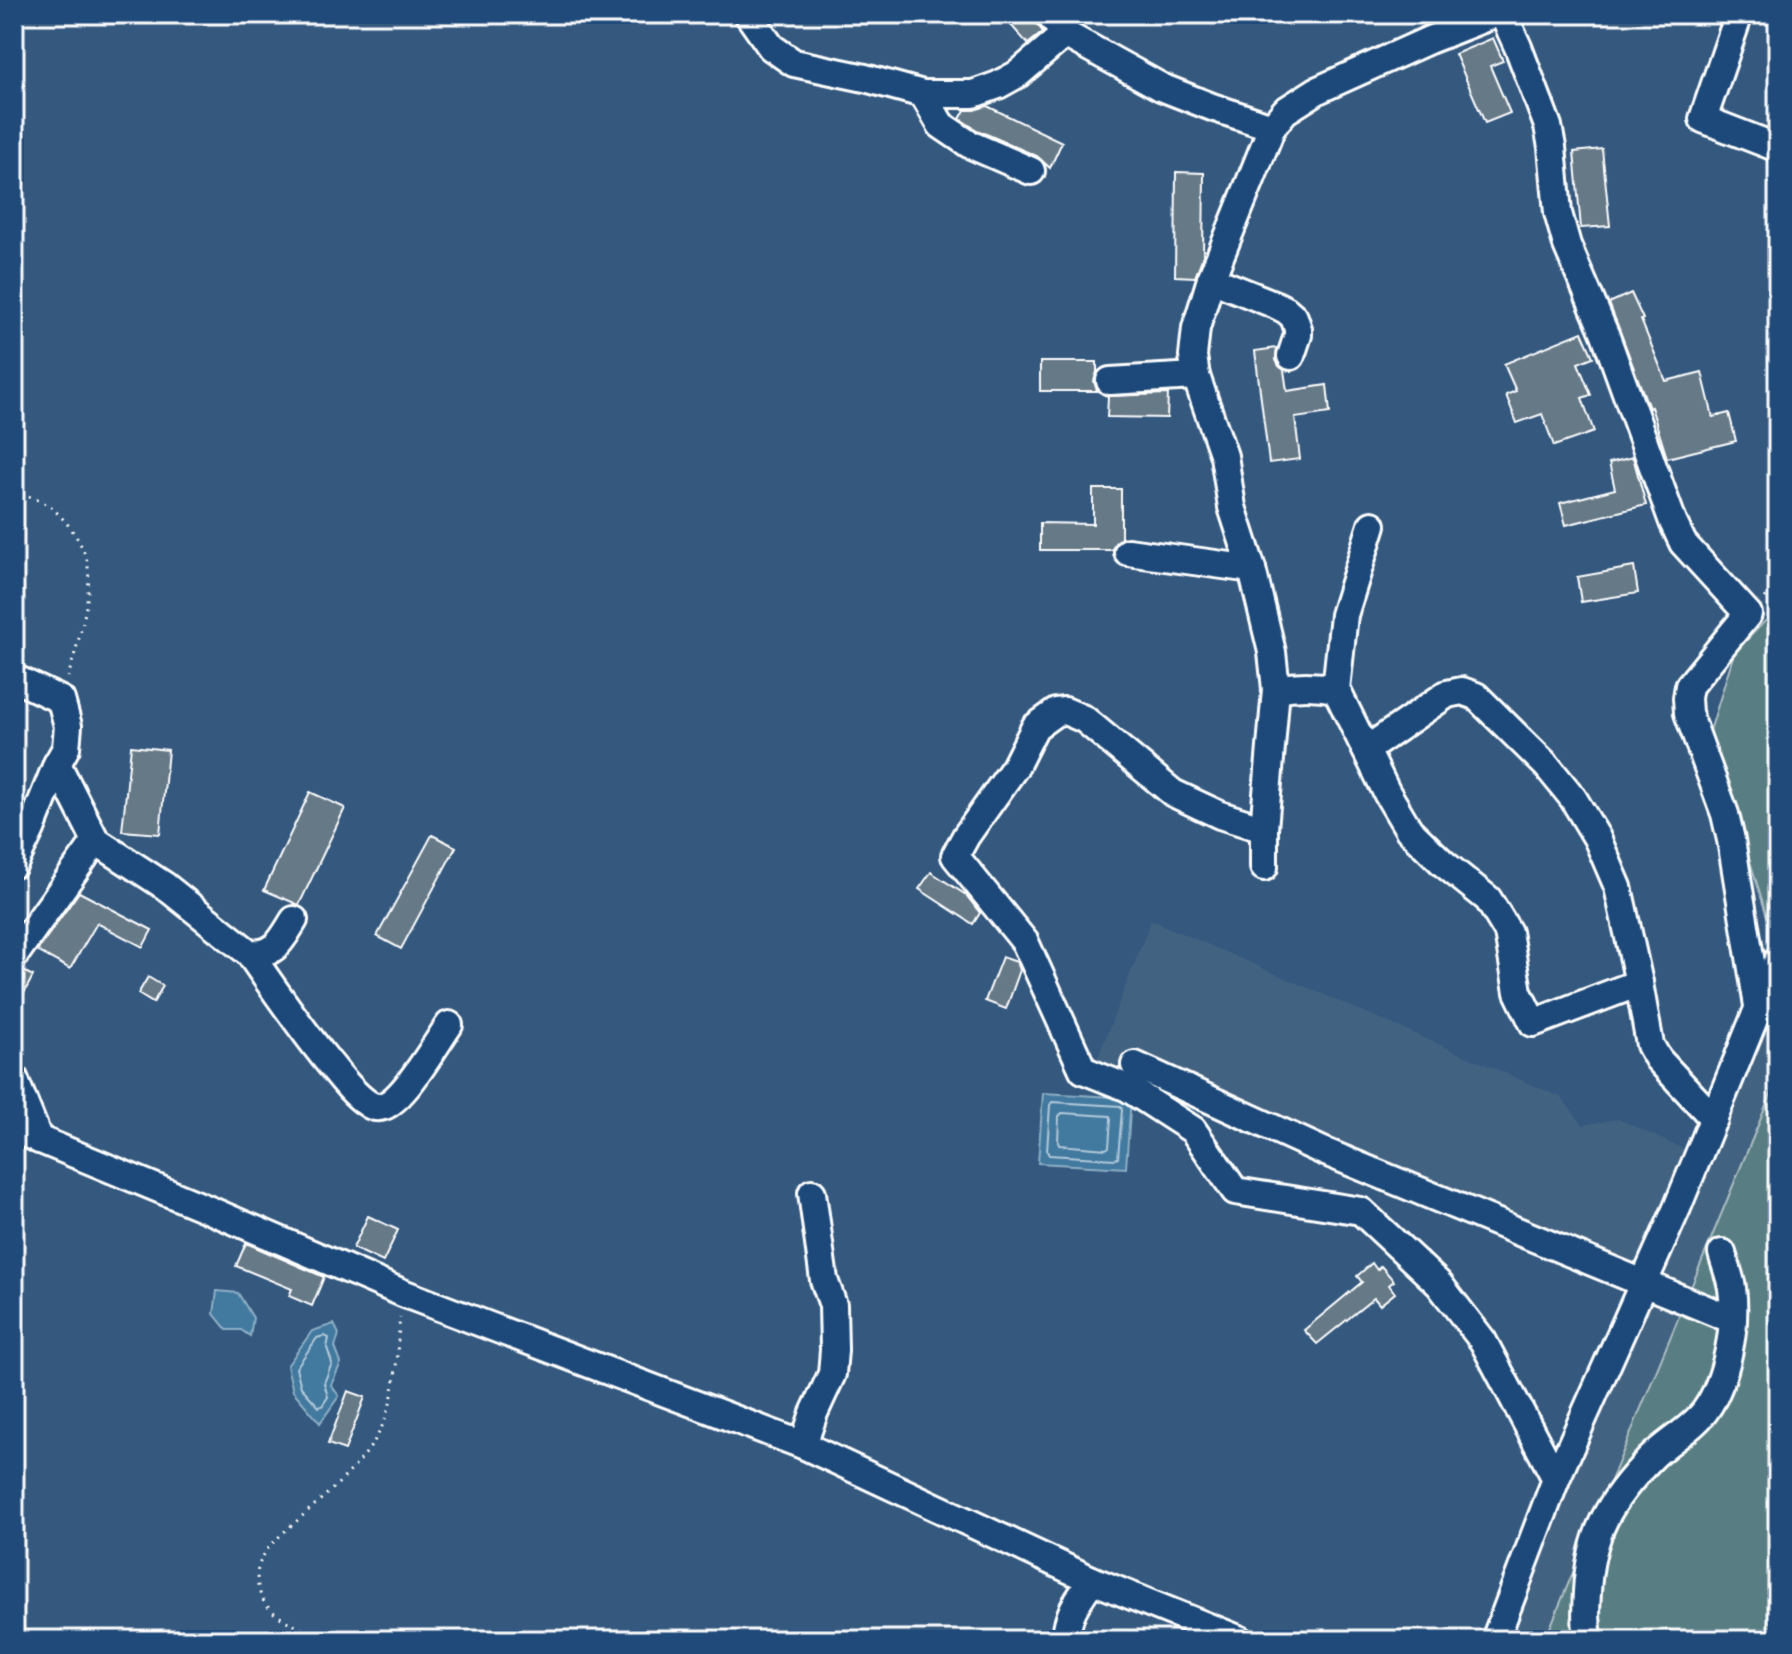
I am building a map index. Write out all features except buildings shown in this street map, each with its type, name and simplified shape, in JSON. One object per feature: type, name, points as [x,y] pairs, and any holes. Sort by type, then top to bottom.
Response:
[{"type":"street","points":[[748,14],[771,47],[794,63],[923,94],[973,94],[998,85],[1018,74],[1057,24],[1161,87],[1272,127]]},
{"type":"street","points":[[1264,867],[1264,829],[1276,689],[1272,652],[1252,569],[1232,507],[1224,456],[1196,376],[1193,356],[1196,328],[1211,279],[1272,127],[1285,111],[1318,90],[1495,14]]},
{"type":"street","points":[[1503,14],[1548,126],[1558,213],[1567,245],[1605,334],[1673,522],[1683,543],[1748,614],[1689,686],[1687,698],[1688,713],[1725,814],[1758,1006]]},
{"type":"street","points":[[1739,14],[1703,119],[1778,148]]},
{"type":"street","points":[[923,94],[941,125],[969,144],[1031,171]]},
{"type":"street","points":[[1211,279],[1276,305],[1294,317],[1298,335],[1291,356]]},
{"type":"street","points":[[1110,381],[1196,376]]},
{"type":"street","points":[[1372,525],[1344,615],[1336,689],[1387,793],[1409,830],[1443,863],[1488,899],[1508,932],[1518,992],[1533,1023],[1639,983]]},
{"type":"street","points":[[1128,552],[1252,569]]},
{"type":"street","points":[[14,678],[61,700],[66,713],[68,740],[14,864]]},
{"type":"street","points":[[1276,689],[1293,685],[1336,689]]},
{"type":"street","points":[[1366,750],[1447,694],[1462,691],[1476,696],[1547,766],[1573,798],[1597,838],[1618,887],[1650,1045],[1658,1059],[1714,1119]]},
{"type":"street","points":[[1264,829],[1220,815],[1173,793],[1084,719],[1065,711],[1056,712],[1035,727],[1015,767],[955,856],[1025,942],[1083,1070],[1128,1088],[1193,1130],[1235,1191],[1361,1211],[1439,1284],[1483,1341],[1556,1479]]},
{"type":"street","points":[[57,764],[96,841],[165,886],[249,953],[309,1038],[365,1102],[379,1107],[401,1094],[449,1025]]},
{"type":"street","points":[[14,956],[96,841]]},
{"type":"street","points":[[249,953],[262,954],[272,949],[294,920]]},
{"type":"street","points":[[1495,1640],[1556,1479],[1714,1119],[1778,960]]},
{"type":"street","points":[[1135,1065],[1323,1151],[1733,1320]]},
{"type":"street","points":[[14,1078],[39,1140]]},
{"type":"street","points":[[14,1129],[405,1294],[803,1445],[1092,1580],[1241,1640]]},
{"type":"street","points":[[803,1445],[832,1374],[834,1350],[833,1305],[824,1280],[812,1193]]},
{"type":"street","points":[[1589,1640],[1585,1626],[1588,1572],[1599,1529],[1617,1496],[1652,1457],[1704,1412],[1719,1387],[1733,1320],[1732,1288],[1722,1253]]},
{"type":"street","points":[[1065,1640],[1072,1610],[1092,1580]]},
{"type":"path","points":[[14,490],[52,508],[78,538],[87,561],[88,582],[81,633],[61,700]]},
{"type":"path","points":[[324,1640],[270,1610],[258,1587],[260,1562],[285,1532],[357,1464],[372,1444],[395,1386],[405,1294]]},
{"type":"shaded area","points":[[1151,920],[1561,1097],[1583,1125],[1618,1119],[1705,1159],[1778,984],[1778,1640],[1506,1640],[1646,1301],[1349,1178],[1095,1065]]},
{"type":"green space","points":[[1778,608],[1778,910],[1770,926],[1710,731],[1734,653]]},
{"type":"green space","points":[[1778,1077],[1778,1640],[1545,1640]]},
{"type":"water","points":[[1043,1093],[1131,1098],[1126,1168],[1038,1163]]},
{"type":"water","points":[[217,1291],[238,1293],[253,1318],[250,1336],[241,1330],[227,1330],[214,1314]]},
{"type":"water","points":[[334,1324],[339,1334],[335,1347],[341,1363],[331,1385],[339,1396],[320,1423],[293,1391],[287,1366],[312,1331]]}]
